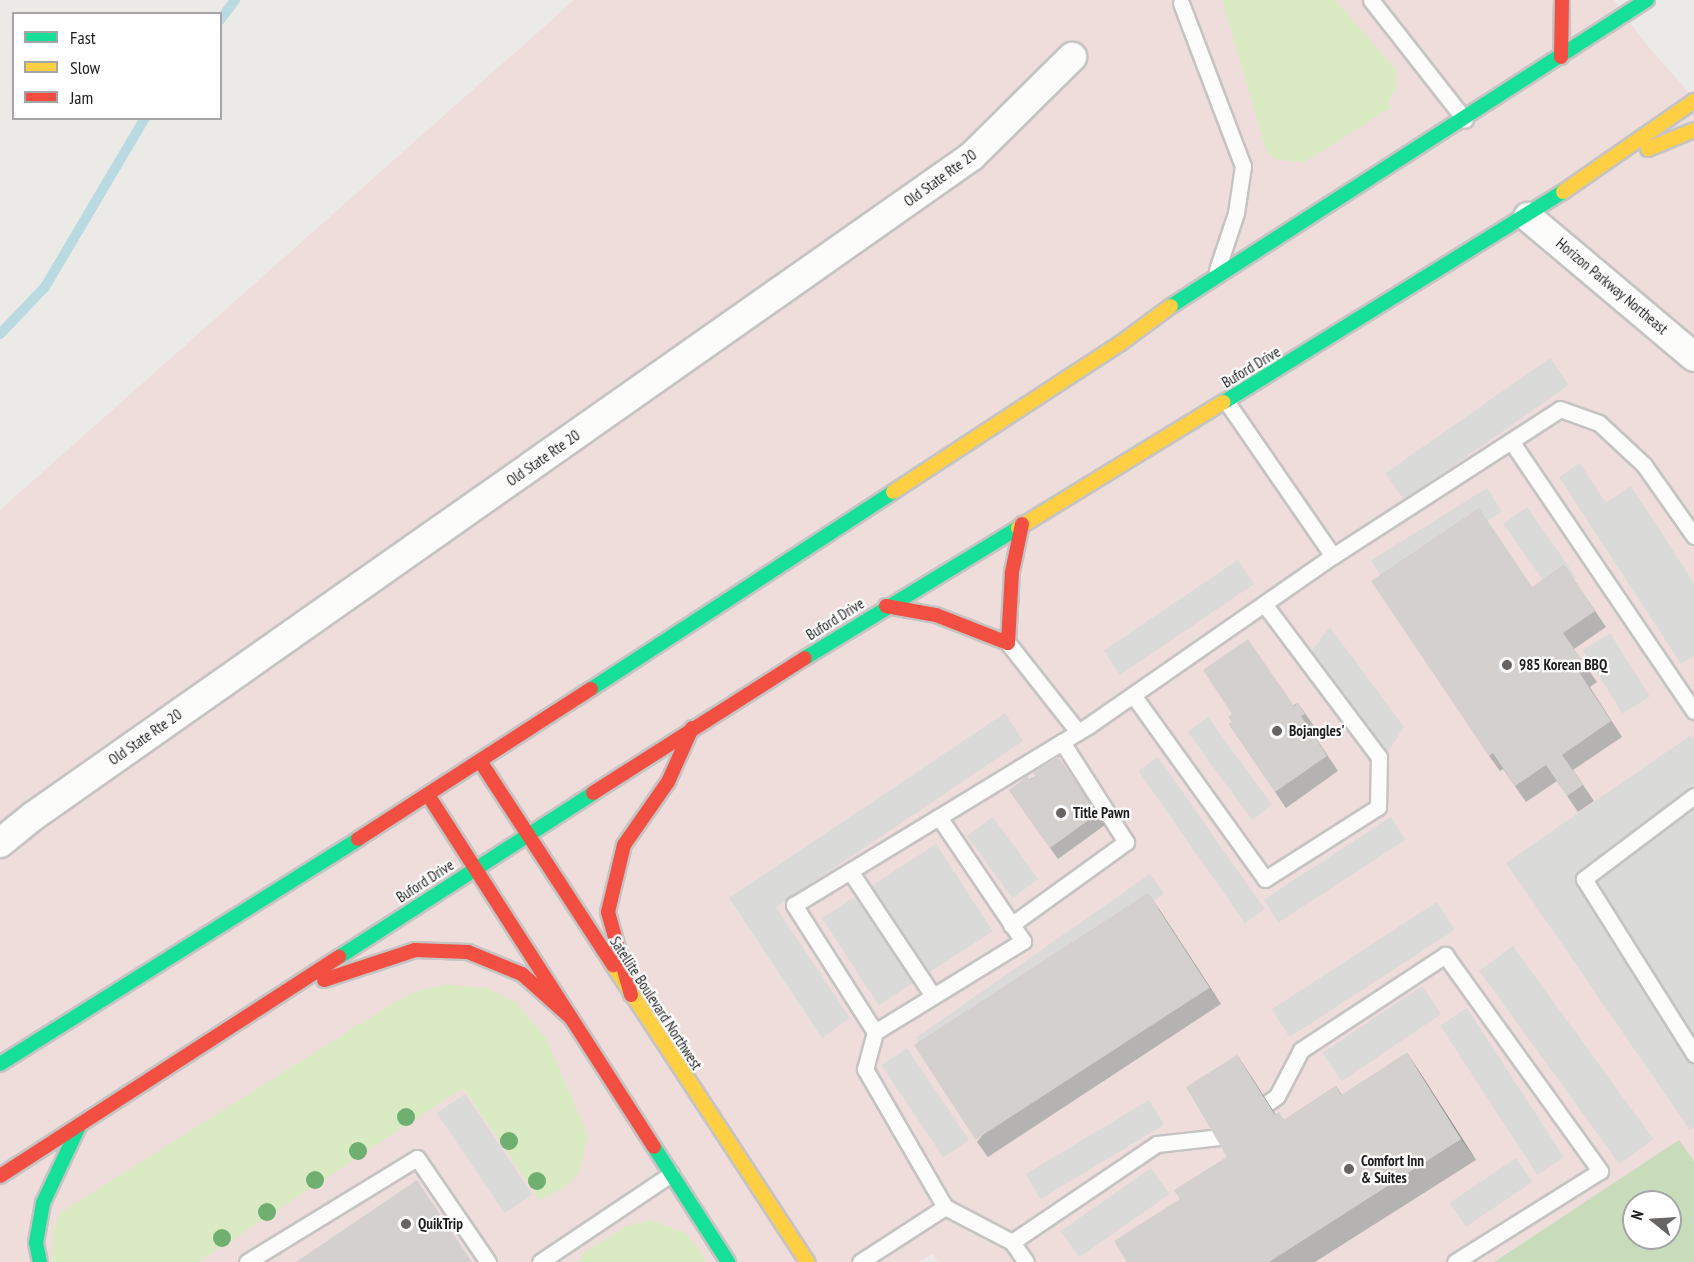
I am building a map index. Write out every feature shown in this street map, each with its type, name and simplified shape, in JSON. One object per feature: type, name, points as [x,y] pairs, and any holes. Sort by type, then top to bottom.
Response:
[{"type":"main road","points":[[1561,57],[1562,0]]},
{"type":"main road","points":[[0,1064],[428,795],[1112,349],[1215,277],[1465,120],[1647,0]]},
{"type":"main road","name":"Buford Drive","points":[[0,1176],[692,728],[886,606],[1528,217],[1694,101]]},
{"type":"main road","points":[[1591,173],[1694,130]]},
{"type":"main road","points":[[886,606],[936,615],[1008,643],[1012,572],[1022,524]]},
{"type":"main road","points":[[632,995],[608,912],[624,845],[668,782],[692,728]]},
{"type":"main road","name":"Satellite Boulevard Northwest","points":[[480,761],[526,835],[807,1262]]},
{"type":"main road","points":[[428,795],[728,1262]]},
{"type":"main road","points":[[279,995],[415,950],[468,952],[522,974],[571,1018]]},
{"type":"main road","points":[[40,1262],[36,1243],[43,1203],[80,1124]]},
{"type":"street","name":"Old State Rte 20","points":[[0,843],[41,810],[972,156],[1072,57]]},
{"type":"street","name":"Horizon Parkway Northeast","points":[[1528,217],[1694,357]]},
{"type":"lane","points":[[1371,0],[1465,120]]},
{"type":"lane","points":[[1180,1],[1242,166],[1236,213],[1215,277]]},
{"type":"lane","points":[[1226,401],[1333,556]]},
{"type":"lane","points":[[875,1032],[794,905],[1078,732],[1333,556],[1560,409],[1599,423],[1644,465],[1694,536]]},
{"type":"lane","points":[[1511,441],[1692,702]]},
{"type":"lane","points":[[1132,695],[1265,879],[1377,807],[1379,757],[1264,604]]},
{"type":"lane","points":[[1008,643],[1078,732]]},
{"type":"lane","points":[[1011,925],[1126,842],[1062,742]]},
{"type":"lane","points":[[1694,796],[1584,879],[1694,1054]]},
{"type":"lane","points":[[939,817],[1023,941],[875,1032],[866,1069],[945,1207],[1012,1242],[1026,1262]]},
{"type":"lane","points":[[850,871],[933,996]]},
{"type":"lane","points":[[1012,1242],[1157,1144],[1219,1137],[1277,1096],[1301,1050],[1445,955],[1600,1171],[1455,1262]]},
{"type":"lane","points":[[247,1262],[417,1158],[488,1262]]},
{"type":"lane","points":[[540,1262],[671,1174]]},
{"type":"lane","points":[[860,1262],[945,1207]]},
{"type":"shaded area","points":[[574,0],[1614,0],[1645,43],[1694,98],[1694,1161],[1679,1141],[1494,1262],[939,1262],[932,1254],[919,1262],[0,1262],[0,510]]},
{"type":"shaded area","points":[[1550,358],[1569,385],[1404,500],[1385,473]]},
{"type":"shaded area","points":[[1580,463],[1606,503],[1631,486],[1694,583],[1694,656],[1681,664],[1559,477]]},
{"type":"shaded area","points":[[1487,488],[1502,512],[1386,584],[1371,561]]},
{"type":"shaded area","points":[[1527,507],[1576,577],[1553,594],[1503,524]]},
{"type":"shaded area","points":[[1238,560],[1254,584],[1120,675],[1104,651]]},
{"type":"shaded area","points":[[1330,627],[1404,727],[1386,755],[1309,654]]},
{"type":"shaded area","points":[[1610,633],[1650,697],[1623,714],[1583,650]]},
{"type":"shaded area","points":[[1005,713],[1023,741],[776,907],[850,1018],[822,1038],[729,898]]},
{"type":"shaded area","points":[[1208,717],[1272,805],[1252,820],[1188,732]]},
{"type":"shaded area","points":[[1691,735],[1694,740],[1694,1127],[1690,1130],[1506,863]]},
{"type":"shaded area","points":[[1158,757],[1265,909],[1245,923],[1138,771]]},
{"type":"shaded area","points":[[993,817],[1038,879],[1012,898],[967,836]]},
{"type":"shaded area","points":[[1391,817],[1406,840],[1278,922],[1264,900]]},
{"type":"shaded area","points":[[936,844],[993,931],[879,1005],[822,918]]},
{"type":"shaded area","points":[[1150,874],[1164,894],[929,1058],[916,1038]]},
{"type":"shaded area","points":[[1437,902],[1455,930],[1290,1037],[1272,1009]]},
{"type":"shaded area","points":[[1513,946],[1653,1139],[1620,1164],[1479,971]]},
{"type":"shaded area","points":[[1422,986],[1441,1014],[1342,1081],[1323,1053]]},
{"type":"shaded area","points":[[1467,1008],[1564,1157],[1537,1175],[1440,1025]]},
{"type":"shaded area","points":[[907,1048],[969,1140],[943,1157],[881,1065]]},
{"type":"shaded area","points":[[465,1094],[533,1194],[504,1213],[437,1113]]},
{"type":"shaded area","points":[[1149,1100],[1164,1125],[1041,1199],[1026,1174]]},
{"type":"shaded area","points":[[1516,1158],[1532,1182],[1466,1227],[1450,1203]]},
{"type":"shaded area","points":[[1151,1168],[1169,1194],[1079,1257],[1061,1231]]},
{"type":"green space","points":[[1222,0],[1335,0],[1395,69],[1396,89],[1388,101],[1390,108],[1305,162],[1278,160],[1267,153]]},
{"type":"green space","points":[[450,985],[487,988],[516,1003],[546,1038],[588,1136],[578,1175],[562,1189],[540,1200],[463,1088],[198,1262],[52,1262],[53,1231],[60,1213],[398,1000],[423,989]]},
{"type":"green space","points":[[1679,1140],[1694,1161],[1694,1262],[1494,1262]]},
{"type":"green space","points":[[650,1220],[686,1233],[707,1262],[578,1262],[584,1253],[625,1227]]},
{"type":"building","name":"985 Korean BBQ","points":[[1479,508],[1532,587],[1564,565],[1595,611],[1563,633],[1586,666],[1579,672],[1611,721],[1562,755],[1583,785],[1567,796],[1546,765],[1515,786],[1493,753],[1489,756],[1371,581]]},
{"type":"building","name":"Bojangles'","points":[[1248,639],[1294,706],[1298,703],[1305,714],[1301,716],[1327,756],[1275,792],[1229,724],[1232,722],[1228,717],[1232,714],[1203,670]]},
{"type":"building","name":"Title Pawn","points":[[1057,756],[1097,814],[1050,848],[1009,790],[1028,776],[1030,780],[1036,776],[1033,773]]},
{"type":"building","points":[[1148,893],[1210,988],[976,1140],[914,1045]]},
{"type":"building","name":"Comfort Inn & Suites","points":[[1407,1053],[1461,1139],[1269,1262],[1127,1262],[1114,1241],[1180,1199],[1174,1190],[1227,1157],[1186,1087],[1237,1055],[1275,1115],[1279,1112],[1284,1120],[1336,1086],[1341,1095]]},
{"type":"building","name":"QuikTrip","points":[[417,1180],[472,1262],[296,1262]]},
{"type":"waterway","points":[[222,17],[235,0]]},
{"type":"waterway","points":[[0,334],[45,287],[144,120]]},
{"type":"traffic: fast","points":[[1171,306],[1647,0]]},
{"type":"traffic: fast","points":[[1224,402],[1563,192]]},
{"type":"traffic: fast","points":[[591,689],[893,492]]},
{"type":"traffic: fast","points":[[805,658],[1018,528]]},
{"type":"traffic: fast","points":[[339,957],[593,793]]},
{"type":"traffic: fast","points":[[0,1064],[358,839]]},
{"type":"traffic: fast","points":[[40,1262],[36,1243],[43,1203],[80,1124]]},
{"type":"traffic: fast","points":[[654,1147],[728,1262]]},
{"type":"traffic: slow","points":[[1563,192],[1694,101]]},
{"type":"traffic: slow","points":[[1648,149],[1694,130]]},
{"type":"traffic: slow","points":[[893,492],[1121,343],[1171,306]]},
{"type":"traffic: slow","points":[[1018,528],[1224,402]]},
{"type":"traffic: slow","points":[[613,965],[807,1262]]},
{"type":"traffic: jam","points":[[1561,57],[1562,0]]},
{"type":"traffic: jam","points":[[886,606],[936,615],[1008,643],[1012,572],[1022,524]]},
{"type":"traffic: jam","points":[[593,793],[805,658]]},
{"type":"traffic: jam","points":[[358,839],[591,689]]},
{"type":"traffic: jam","points":[[631,995],[608,912],[624,845],[668,782],[692,728]]},
{"type":"traffic: jam","points":[[480,761],[613,965]]},
{"type":"traffic: jam","points":[[428,795],[654,1147]]},
{"type":"traffic: jam","points":[[324,980],[415,950],[468,952],[522,974],[571,1018]]},
{"type":"traffic: jam","points":[[0,1176],[339,957]]},
{"type":"place","name":"985 Korean BBQ","points":[[1507,665]]},
{"type":"place","name":"Bojangles'","points":[[1277,731]]},
{"type":"place","name":"Title Pawn","points":[[1061,813]]},
{"type":"place","name":"Comfort Inn & Suites","points":[[1349,1169]]},
{"type":"place","name":"QuikTrip","points":[[406,1224]]}]
